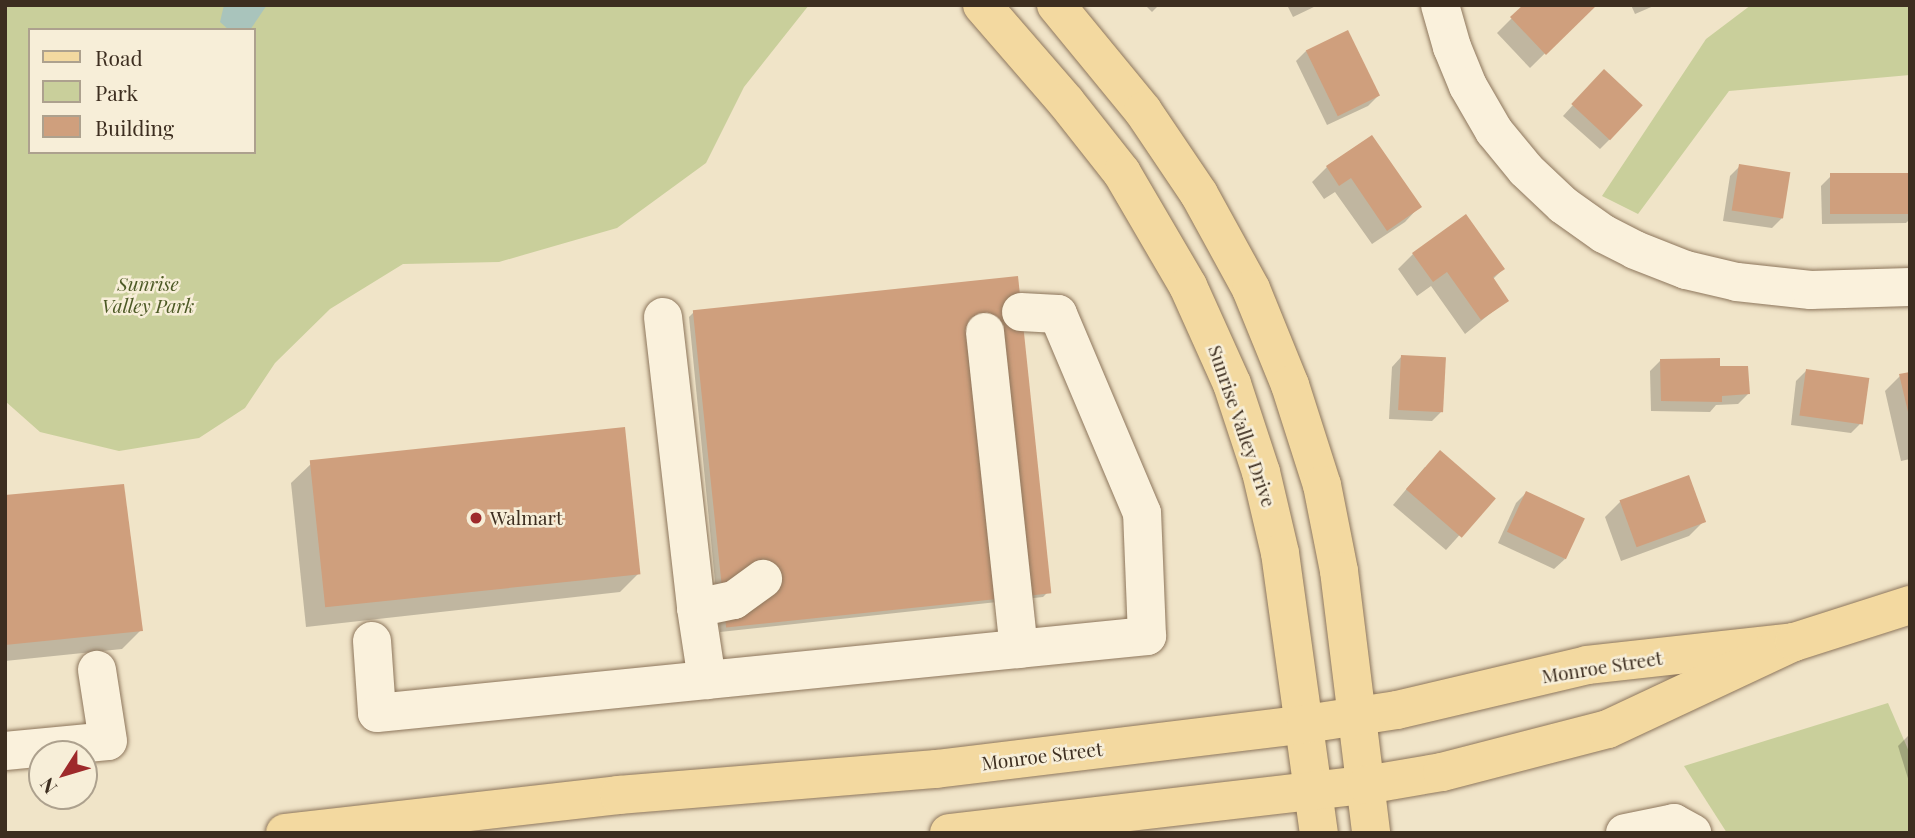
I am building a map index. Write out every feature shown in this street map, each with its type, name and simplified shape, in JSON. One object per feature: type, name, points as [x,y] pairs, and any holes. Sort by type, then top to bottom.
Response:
[{"type":"main road","name":"Sunrise Valley Drive","points":[[982,5],[1059,93],[1122,173],[1169,250],[1211,334],[1247,428],[1272,514],[1288,599],[1319,833]]},
{"type":"main road","points":[[1056,5],[1113,72],[1175,155],[1228,244],[1271,336],[1322,485],[1339,571],[1371,833]]},
{"type":"main road","name":"Monroe Street","points":[[949,833],[1366,785],[1442,772],[1608,729],[1794,642],[1910,606]]},
{"type":"main road","name":"Monroe Street","points":[[285,833],[620,795],[936,769],[1306,724],[1357,717],[1587,666],[1794,642]]},
{"type":"street","points":[[1440,5],[1451,47],[1468,86],[1494,131],[1526,170],[1563,205],[1604,234],[1686,271],[1737,282],[1811,290],[1910,287]]},
{"type":"street","points":[[372,641],[377,713],[1147,636],[1142,513],[1058,314],[1021,312]]},
{"type":"street","points":[[663,317],[696,608],[707,680]]},
{"type":"street","points":[[985,332],[1019,649]]},
{"type":"street","points":[[696,608],[734,600],[763,579]]},
{"type":"street","points":[[5,751],[108,741],[97,670]]},
{"type":"street","points":[[1625,833],[1674,823],[1692,833]]},
{"type":"green space","name":"Sunrise Valley Park","points":[[5,5],[809,5],[744,87],[706,163],[617,228],[499,262],[403,264],[330,309],[275,363],[245,408],[199,438],[119,451],[40,432],[5,401]]},
{"type":"green space","points":[[1751,5],[1910,5],[1910,75],[1729,91],[1638,214],[1602,196],[1706,39]]},
{"type":"green space","points":[[1888,703],[1910,754],[1910,833],[1727,833],[1684,766]]},
{"type":"water","points":[[224,5],[267,5],[251,28],[227,28],[220,22]]},
{"type":"building","points":[[1523,5],[1597,5],[1546,55],[1510,17]]},
{"type":"building","points":[[1348,30],[1380,96],[1338,116],[1306,51]]},
{"type":"building","points":[[1604,69],[1643,105],[1610,140],[1571,104]]},
{"type":"building","points":[[1372,135],[1422,207],[1387,231],[1351,178],[1339,186],[1326,166]]},
{"type":"building","points":[[1739,164],[1790,172],[1783,219],[1732,210]]},
{"type":"building","points":[[1830,173],[1910,173],[1910,214],[1830,214]]},
{"type":"building","points":[[1466,214],[1505,269],[1493,277],[1509,301],[1481,320],[1447,272],[1433,282],[1412,253]]},
{"type":"building","points":[[1018,276],[1051,593],[726,627],[693,310]]},
{"type":"building","points":[[1401,355],[1446,357],[1443,412],[1398,410]]},
{"type":"building","points":[[1720,358],[1720,366],[1748,366],[1750,394],[1722,396],[1722,402],[1661,401],[1660,359]]},
{"type":"building","points":[[1806,369],[1869,378],[1863,424],[1799,416]]},
{"type":"building","points":[[1910,372],[1910,416],[1909,416],[1899,374]]},
{"type":"building","points":[[625,427],[640,574],[325,607],[310,460]]},
{"type":"building","points":[[1440,450],[1496,499],[1462,538],[1406,489]]},
{"type":"building","points":[[1689,475],[1706,522],[1637,547],[1619,500]]},
{"type":"building","points":[[124,484],[143,631],[5,645],[5,495]]},
{"type":"building","points":[[1526,491],[1585,518],[1566,559],[1507,532]]},
{"type":"place","name":"Walmart","points":[[476,518]]}]
